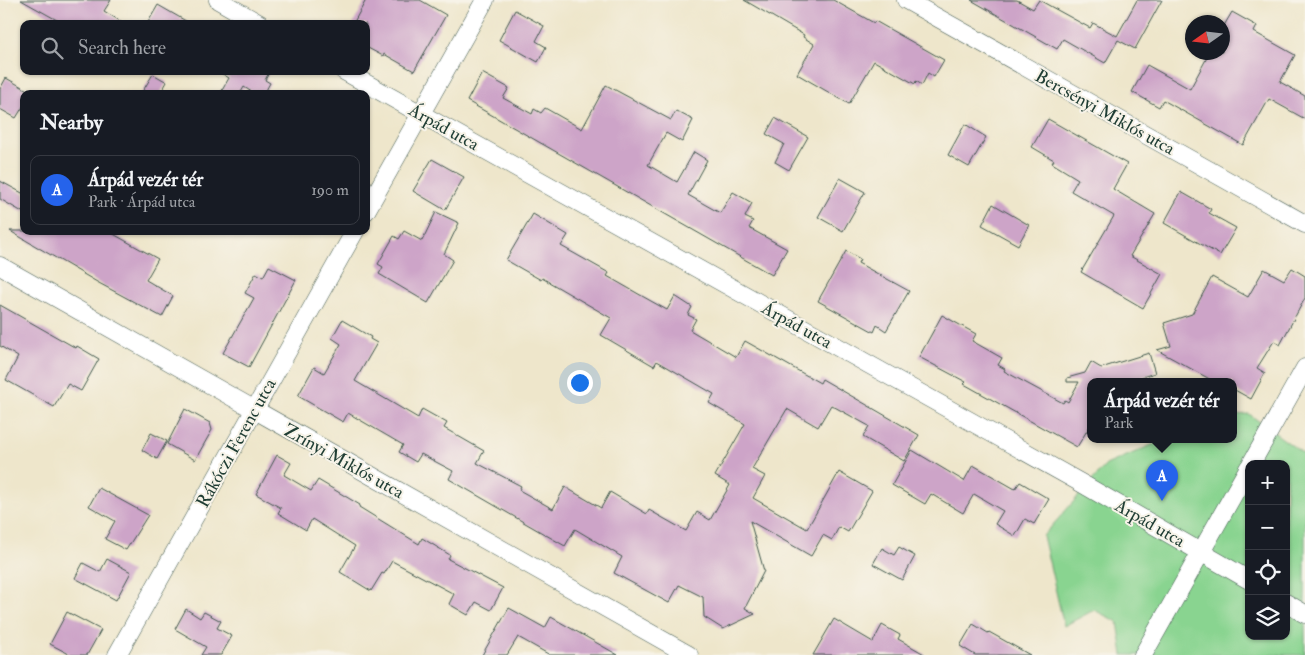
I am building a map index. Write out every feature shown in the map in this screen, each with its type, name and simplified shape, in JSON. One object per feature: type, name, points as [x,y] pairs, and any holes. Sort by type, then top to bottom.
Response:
[{"type":"street","points":[[218,0],[253,20]]},
{"type":"street","points":[[370,204],[485,0]]},
{"type":"street","name":"Bercsényi Miklós utca","points":[[906,0],[1305,224]]},
{"type":"street","name":"Árpád utca","points":[[351,75],[1054,468],[1245,578]]},
{"type":"street","name":"Rákóczi Ferenc utca","points":[[118,655],[353,235]]},
{"type":"street","name":"Zrínyi Miklós utca","points":[[0,266],[689,655]]},
{"type":"street","points":[[1253,460],[1305,368]]},
{"type":"street","points":[[1143,655],[1245,474]]},
{"type":"street","points":[[1290,605],[1305,614]]},
{"type":"green space","points":[[1249,414],[1305,455],[1305,655],[1123,655],[1118,622],[1094,610],[1064,626],[1043,536],[1106,465],[1156,443],[1237,443],[1237,415]]},
{"type":"building","points":[[21,0],[111,0],[104,11],[119,20],[57,20]]},
{"type":"building","points":[[366,0],[420,0],[446,15],[414,71],[384,54],[383,56],[370,49],[370,20],[355,20]]},
{"type":"building","points":[[744,0],[833,0],[944,60],[934,77],[928,73],[922,85],[916,81],[915,84],[874,61],[849,104],[797,74],[814,44],[803,37],[804,35]]},
{"type":"building","points":[[971,0],[1017,0],[1033,9],[1039,0],[1090,28],[1093,23],[1117,36],[1137,0],[1162,0],[1135,49],[1118,40],[1105,63],[1063,39],[1057,49]]},
{"type":"building","points":[[158,5],[184,20],[149,20]]},
{"type":"building","points":[[515,10],[544,26],[536,41],[546,47],[538,62],[499,40]]},
{"type":"building","points":[[1232,12],[1257,26],[1254,32],[1295,55],[1280,82],[1305,96],[1305,119],[1269,99],[1243,145],[1163,100],[1159,107],[1132,92],[1147,65],[1190,89],[1206,60],[1230,60],[1230,15]]},
{"type":"building","points":[[482,73],[509,88],[503,98],[532,114],[534,109],[541,113],[545,108],[582,129],[606,85],[671,120],[676,111],[693,120],[682,142],[666,133],[648,165],[677,182],[694,152],[707,160],[688,195],[720,213],[733,192],[752,203],[745,217],[753,221],[749,228],[787,249],[772,275],[467,101]]},
{"type":"building","points":[[152,75],[167,82],[162,90],[143,90]]},
{"type":"building","points":[[224,75],[268,75],[265,80],[270,83],[266,90],[249,90],[244,87],[242,90],[222,90],[229,78]]},
{"type":"building","points":[[6,78],[27,90],[20,90],[20,112],[16,118],[0,109],[0,89]]},
{"type":"building","points":[[775,118],[808,137],[789,170],[775,162],[784,144],[766,134]]},
{"type":"building","points":[[1048,119],[1127,164],[1113,189],[1155,214],[1130,256],[1162,274],[1143,308],[1081,272],[1114,216],[1071,191],[1078,179],[1052,163],[1054,160],[1032,147]]},
{"type":"building","points":[[965,124],[986,137],[969,167],[948,155]]},
{"type":"building","points":[[432,159],[464,177],[445,210],[413,191]]},
{"type":"building","points":[[840,178],[865,192],[843,231],[818,217]]},
{"type":"building","points":[[0,181],[20,192],[20,211],[0,199]]},
{"type":"building","points":[[1181,192],[1211,209],[1209,213],[1236,228],[1220,255],[1164,223]]},
{"type":"building","points":[[993,204],[1029,225],[1018,245],[982,225]]},
{"type":"building","points":[[436,212],[459,223],[444,254],[453,260],[428,303],[379,274],[383,267],[378,264],[394,236],[399,239],[404,231],[422,241]]},
{"type":"building","points":[[533,214],[568,235],[561,246],[609,273],[607,276],[667,310],[675,296],[692,307],[688,315],[696,319],[690,330],[736,357],[745,341],[820,383],[822,379],[919,435],[904,461],[863,437],[869,426],[831,405],[818,427],[787,409],[752,469],[765,476],[753,498],[807,529],[839,472],[872,491],[848,532],[839,527],[832,540],[823,535],[811,556],[750,521],[764,571],[745,608],[755,614],[723,629],[704,617],[703,597],[679,585],[669,603],[614,573],[622,557],[575,529],[565,546],[449,479],[453,471],[421,454],[416,462],[399,452],[403,445],[348,413],[343,422],[298,396],[314,367],[324,373],[341,344],[332,338],[342,320],[371,337],[370,339],[377,343],[355,381],[418,418],[422,409],[447,423],[444,428],[484,451],[477,463],[521,486],[519,490],[553,509],[565,487],[601,508],[610,492],[647,514],[649,510],[686,531],[697,512],[710,520],[730,485],[715,476],[745,424],[709,403],[714,394],[657,361],[654,366],[601,335],[611,318],[542,278],[541,280],[506,260]]},
{"type":"building","points":[[10,231],[20,231],[20,235],[115,235],[158,259],[146,280],[173,296],[162,317],[97,282]]},
{"type":"building","points":[[846,251],[860,259],[858,263],[909,291],[886,331],[877,325],[874,332],[818,301]]},
{"type":"building","points":[[269,266],[296,280],[249,367],[223,353],[254,298],[245,293],[256,273],[263,277]]},
{"type":"building","points":[[1292,268],[1305,276],[1305,298],[1280,345],[1274,341],[1257,368],[1265,373],[1251,399],[1237,391],[1237,378],[1208,378],[1157,350],[1171,346],[1164,323],[1192,314],[1212,277],[1248,297],[1264,269],[1284,280]]},
{"type":"building","points":[[0,305],[99,359],[81,391],[68,384],[54,407],[6,380],[18,357],[0,346]]},
{"type":"building","points":[[942,315],[976,334],[972,341],[1002,358],[998,365],[1005,369],[1004,371],[1063,403],[1065,400],[1068,402],[1079,382],[1067,382],[1067,378],[1085,373],[1091,362],[1101,368],[1149,353],[1155,373],[1142,378],[1087,378],[1087,431],[1077,447],[964,384],[966,382],[919,357]]},
{"type":"building","points":[[185,409],[210,423],[212,430],[195,460],[167,444]]},
{"type":"building","points":[[151,433],[167,441],[157,459],[142,450]]},
{"type":"building","points":[[912,450],[964,481],[973,465],[1015,489],[1020,482],[1049,499],[1034,524],[1025,519],[1015,536],[995,524],[1003,511],[974,494],[963,513],[931,494],[925,504],[892,485]]},
{"type":"building","points":[[277,455],[291,463],[284,475],[311,491],[318,480],[419,544],[422,538],[450,555],[448,559],[503,588],[491,610],[476,602],[468,615],[449,604],[454,594],[392,561],[371,591],[340,572],[355,546],[312,519],[306,530],[278,513],[281,508],[256,494]]},
{"type":"building","points":[[99,488],[148,515],[126,550],[105,539],[115,521],[89,506]]},
{"type":"building","points":[[899,547],[915,556],[902,580],[873,564],[882,548],[894,555]]},
{"type":"building","points":[[107,559],[131,572],[116,600],[75,578],[83,563],[100,572]]},
{"type":"building","points":[[509,608],[545,628],[551,617],[618,655],[550,655],[518,637],[507,655],[482,655]]},
{"type":"building","points":[[186,609],[200,618],[204,612],[221,621],[217,628],[232,636],[221,655],[201,655],[206,647],[175,629]]},
{"type":"building","points":[[67,612],[101,630],[87,655],[71,655],[50,644]]},
{"type":"building","points":[[834,619],[873,642],[882,625],[900,635],[898,639],[926,655],[813,655]]},
{"type":"building","points":[[973,624],[1030,655],[975,655],[960,646]]},
{"type":"place","name":"Árpád vezér tér","points":[[1162,501]]}]
